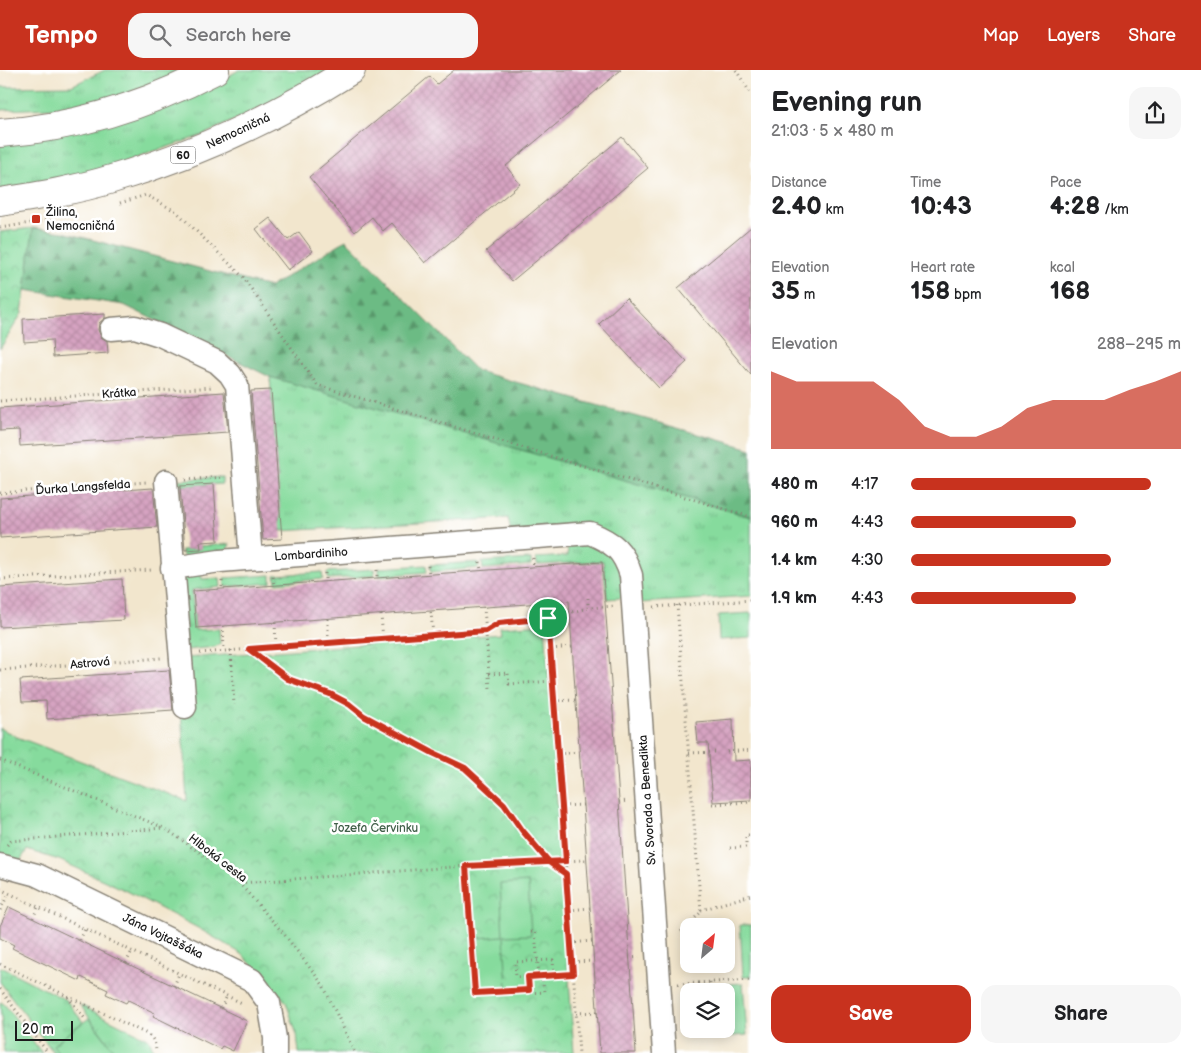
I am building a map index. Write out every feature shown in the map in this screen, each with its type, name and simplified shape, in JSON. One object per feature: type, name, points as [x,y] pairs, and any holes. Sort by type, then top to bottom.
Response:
[{"type":"main road","points":[[0,133],[26,131],[98,116],[142,103],[188,84],[215,70]]},
{"type":"main road","name":"Nemocničná","points":[[0,202],[47,194],[111,179],[173,159],[254,125],[352,70]]},
{"type":"street","points":[[110,329],[136,327],[160,335],[217,362],[230,374],[237,385],[251,558]]},
{"type":"street","points":[[166,481],[172,568],[188,655],[185,708]]},
{"type":"street","name":"Lombardiniho","points":[[172,568],[251,558],[590,533],[607,540],[619,550]]},
{"type":"street","name":"Sv. Svorada a Benedikta","points":[[619,550],[627,563],[631,575],[664,1053]]},
{"type":"street","name":"Jána Vojtaššáka","points":[[3,855],[37,875],[252,980],[269,1003],[275,1038],[275,1053]]},
{"type":"path","points":[[736,70],[751,94]]},
{"type":"path","points":[[146,195],[178,212],[243,277],[316,385],[751,517]]},
{"type":"path","name":"Krátka","points":[[0,401],[237,385]]},
{"type":"path","name":"Ďurka Langsfelda","points":[[0,493],[245,474]]},
{"type":"path","points":[[0,580],[172,568]]},
{"type":"path","points":[[588,598],[588,608]]},
{"type":"path","name":"Astrová","points":[[0,670],[188,655],[224,650],[383,640],[486,631],[499,623],[548,618],[588,608],[751,600]]},
{"type":"path","points":[[535,604],[536,620]]},
{"type":"path","points":[[677,605],[701,910],[679,934]]},
{"type":"path","points":[[484,607],[490,688]]},
{"type":"path","points":[[431,612],[433,635]]},
{"type":"path","points":[[381,615],[383,640]]},
{"type":"path","points":[[548,618],[579,1053]]},
{"type":"path","points":[[328,619],[328,643]]},
{"type":"path","points":[[275,623],[276,647]]},
{"type":"path","points":[[223,626],[224,650]]},
{"type":"path","points":[[551,649],[572,647]]},
{"type":"path","points":[[249,649],[288,679],[330,694],[372,720],[465,768],[504,804],[522,830],[549,862],[566,874]]},
{"type":"path","points":[[230,650],[234,706]]},
{"type":"path","points":[[489,674],[508,673],[509,684],[553,681]]},
{"type":"path","points":[[554,701],[576,700]]},
{"type":"path","points":[[727,752],[751,750]]},
{"type":"path","points":[[558,754],[579,752]]},
{"type":"path","points":[[689,753],[716,752]]},
{"type":"path","name":"Hlboká cesta","points":[[0,760],[164,828],[202,854],[239,883],[284,934],[323,986],[355,1053]]},
{"type":"path","points":[[712,804],[751,802]]},
{"type":"path","points":[[562,806],[583,805]]},
{"type":"path","points":[[3,855],[11,841],[164,828]]},
{"type":"path","points":[[730,848],[746,847],[746,835],[751,834]]},
{"type":"path","points":[[239,883],[466,866],[586,860]]},
{"type":"path","points":[[466,866],[475,993],[529,990]]},
{"type":"path","points":[[0,888],[260,1012],[272,1021]]},
{"type":"path","points":[[0,910],[9,892]]},
{"type":"path","points":[[701,910],[751,895]]},
{"type":"path","points":[[32,918],[38,907]]},
{"type":"path","points":[[569,910],[590,908]]},
{"type":"path","points":[[80,940],[85,929]]},
{"type":"path","points":[[528,977],[529,993],[544,992],[535,932],[531,932]]},
{"type":"path","points":[[571,942],[592,941]]},
{"type":"path","points":[[126,963],[132,951]]},
{"type":"path","points":[[554,975],[553,960],[515,962],[516,978],[573,974]]},
{"type":"path","points":[[572,962],[594,961]]},
{"type":"path","points":[[0,964],[147,1034],[153,1038],[156,1053]]},
{"type":"path","points":[[174,986],[180,974]]},
{"type":"path","points":[[660,985],[751,980]]},
{"type":"path","points":[[0,989],[48,1053]]},
{"type":"path","points":[[67,996],[86,1020]]},
{"type":"path","points":[[221,1008],[227,996]]},
{"type":"path","points":[[576,1013],[597,1012]]},
{"type":"green space","points":[[105,70],[187,70],[152,85],[83,107],[0,110],[0,87],[71,86]]},
{"type":"green space","points":[[239,70],[329,70],[285,96],[203,135],[102,169],[0,190],[0,145],[225,78]]},
{"type":"green space","points":[[33,228],[63,232],[270,287],[346,240],[477,371],[751,449],[751,517],[270,377],[124,305],[25,290]]},
{"type":"green space","points":[[33,228],[22,313],[0,349],[0,232]]},
{"type":"green space","points":[[270,377],[317,385],[751,517],[751,596],[640,603],[625,548],[511,532],[508,518],[281,531]]},
{"type":"green space","points":[[222,477],[222,484],[177,486],[176,480]]},
{"type":"green space","points":[[567,541],[588,542],[616,559],[625,593],[620,598],[607,599],[603,561],[537,565],[536,558],[568,556]]},
{"type":"green space","points":[[230,544],[225,554],[184,558],[181,550],[200,549],[200,546]]},
{"type":"green space","points":[[531,559],[531,565],[483,569],[482,562]]},
{"type":"green space","points":[[478,562],[479,568],[431,572],[430,565]]},
{"type":"green space","points":[[426,565],[427,572],[379,576],[379,568]]},
{"type":"green space","points":[[200,569],[202,579],[220,578],[221,587],[192,590],[195,630],[219,629],[220,644],[215,647],[186,650],[184,575]]},
{"type":"green space","points":[[374,569],[375,576],[328,579],[327,572]]},
{"type":"green space","points":[[322,572],[323,579],[276,583],[275,575]]},
{"type":"green space","points":[[271,575],[271,583],[225,587],[224,578]]},
{"type":"green space","points":[[751,613],[751,638],[719,640],[718,615]]},
{"type":"green space","name":"Jozefa Červinku","points":[[545,624],[574,1053],[299,1053],[297,1035],[286,1002],[242,954],[198,928],[125,890],[59,860],[27,850],[20,861],[0,855],[0,728],[17,737],[187,801],[181,709],[186,658],[501,634],[500,627]]},
{"type":"green space","points":[[528,882],[531,935],[504,936],[507,988],[480,990],[477,938],[503,936],[500,884]]},
{"type":"green space","points":[[740,925],[751,925],[751,977],[743,977]]},
{"type":"green space","points":[[1,967],[66,1000],[83,1022],[55,1044],[61,1053],[54,1053],[0,982]]},
{"type":"green space","points":[[743,983],[747,1035],[735,1036],[735,984]]},
{"type":"green space","points":[[1,1002],[5,1005],[42,1053],[4,1053]]},
{"type":"green space","points":[[80,1005],[149,1039],[153,1049],[152,1053],[116,1053]]},
{"type":"green space","points":[[89,1018],[116,1053],[59,1053],[53,1045]]},
{"type":"building","points":[[454,70],[621,70],[506,166],[520,184],[425,263],[392,223],[383,231],[372,217],[355,232],[309,177],[430,76],[437,84]]},
{"type":"building","points":[[622,137],[648,168],[512,281],[486,251]]},
{"type":"building","points":[[270,218],[288,240],[299,232],[313,251],[288,270],[256,229]]},
{"type":"building","points":[[751,227],[751,375],[678,288]]},
{"type":"building","points":[[626,298],[687,362],[659,388],[599,324]]},
{"type":"building","points":[[105,314],[105,318],[99,323],[98,330],[101,337],[107,341],[108,353],[53,357],[52,340],[24,342],[23,319]]},
{"type":"building","points":[[271,390],[282,539],[263,540],[251,391]]},
{"type":"building","points":[[224,392],[228,432],[20,446],[19,430],[0,431],[0,408]]},
{"type":"building","points":[[214,484],[218,541],[200,542],[201,549],[185,550],[180,486]]},
{"type":"building","points":[[153,488],[157,527],[0,538],[0,498]]},
{"type":"building","points":[[602,562],[636,1053],[600,1053],[569,601],[196,628],[193,591]]},
{"type":"building","points":[[122,579],[124,620],[0,627],[0,587]]},
{"type":"building","points":[[169,670],[173,710],[47,719],[46,701],[22,702],[20,680]]},
{"type":"building","points":[[733,719],[734,761],[751,760],[751,800],[713,802],[708,743],[698,743],[696,722]]},
{"type":"building","points":[[9,907],[247,1021],[233,1051],[222,1046],[220,1049],[153,1016],[155,1013],[128,1000],[126,1003],[106,994],[108,990],[81,977],[80,981],[12,948],[14,945],[0,938],[0,926]]},
{"type":"place","name":"Žilina, Nemocničná","points":[[36,219]]},
{"type":"route","points":[[548,618],[499,623],[486,631],[249,649],[288,679],[310,685],[330,694],[349,704],[364,716],[465,768],[504,804],[522,830],[549,862],[566,874],[573,974],[528,977],[529,990],[475,993],[466,866],[549,862],[566,861],[548,618]]}]
